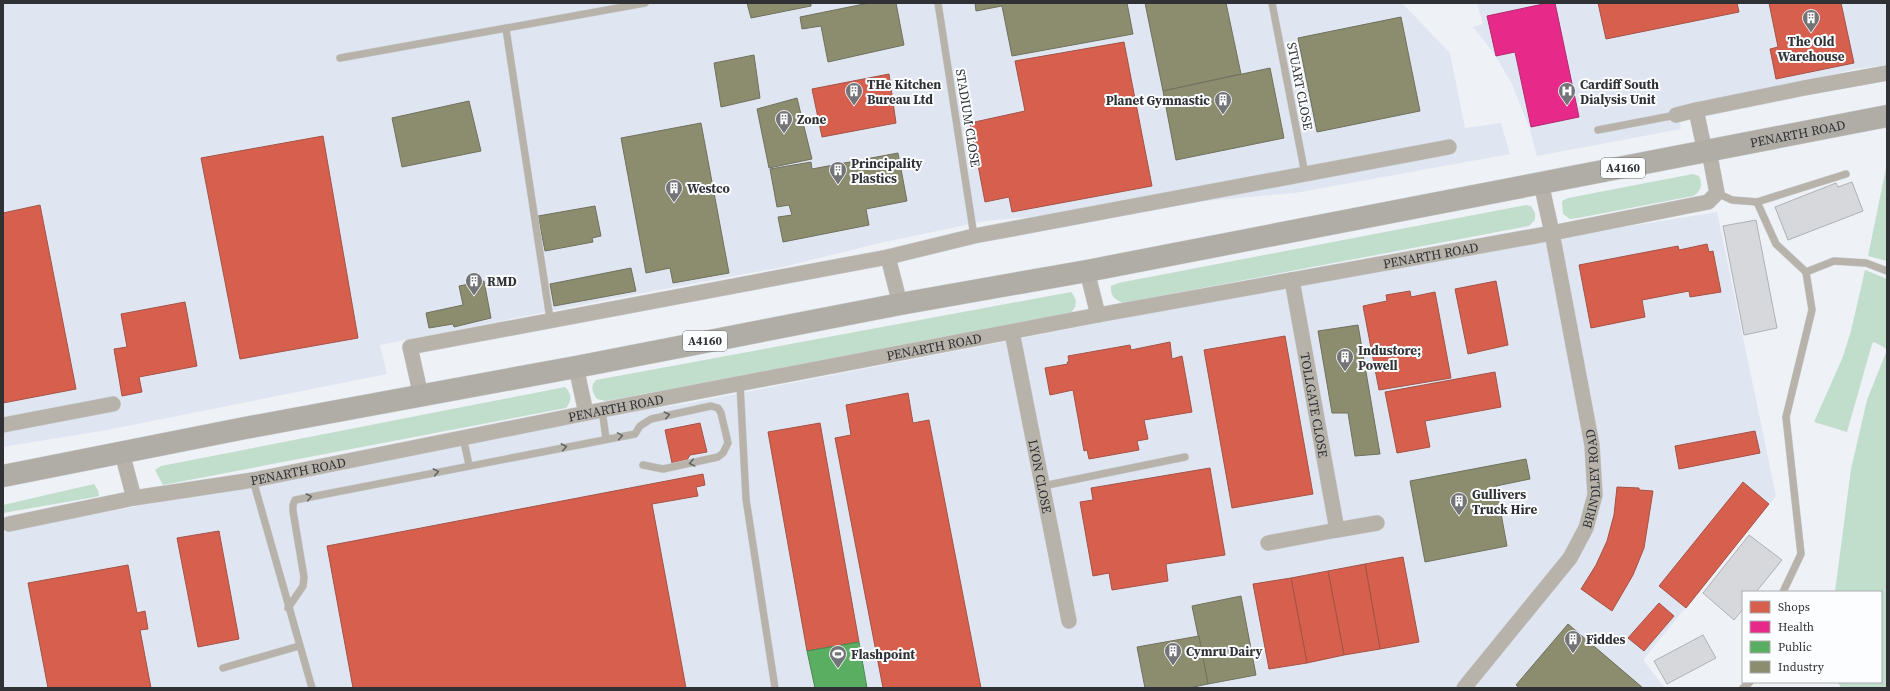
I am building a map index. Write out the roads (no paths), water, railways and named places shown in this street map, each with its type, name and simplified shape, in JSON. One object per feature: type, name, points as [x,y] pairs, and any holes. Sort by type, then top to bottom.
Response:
[{"type":"main road","name":"PENARTH ROAD","points":[[3,476],[900,304],[1087,271],[1887,116]]},
{"type":"street","points":[[1676,114],[1887,73]]},
{"type":"street","points":[[1696,110],[1717,193]]},
{"type":"street","points":[[421,396],[410,347],[550,319],[888,256],[974,236],[1449,147]]},
{"type":"street","name":"BRINDLEY ROAD","points":[[1464,688],[1570,558],[1586,528],[1595,495],[1592,445],[1552,233],[1541,183]]},
{"type":"street","name":"PENARTH ROAD","points":[[9,524],[134,498],[252,480],[586,413],[1098,315],[1552,233],[1708,202],[1717,193]]},
{"type":"street","points":[[888,256],[900,304]]},
{"type":"street","points":[[1087,271],[1098,315]]},
{"type":"street","name":"TOLLGATE CLOSE","points":[[1292,280],[1337,530]]},
{"type":"street","name":"LYON CLOSE","points":[[1012,332],[1069,621]]},
{"type":"street","points":[[576,367],[586,413]]},
{"type":"street","points":[[3,425],[113,404]]},
{"type":"street","points":[[122,453],[134,498]]},
{"type":"street","points":[[1268,543],[1377,523]]},
{"type":"lane","points":[[340,58],[645,3]]},
{"type":"lane","name":"STADIUM CLOSE","points":[[938,3],[974,236]]},
{"type":"lane","name":"STUART CLOSE","points":[[1272,3],[1304,174]]},
{"type":"lane","points":[[506,29],[550,319]]},
{"type":"lane","points":[[1598,130],[1676,114]]},
{"type":"lane","points":[[1717,193],[1732,200],[1757,202],[1846,174]]},
{"type":"lane","points":[[1757,202],[1776,244],[1806,272],[1812,310],[1786,418],[1801,554],[1783,591]]},
{"type":"lane","points":[[1806,272],[1834,261],[1866,263],[1887,271]]},
{"type":"lane","points":[[740,384],[746,498],[775,688]]},
{"type":"lane","points":[[288,608],[303,586],[304,577],[293,511],[295,500],[606,438],[635,434],[645,422],[711,406],[718,408],[721,413],[728,443],[727,448],[718,457],[663,470],[643,465]]},
{"type":"lane","points":[[602,410],[606,438]]},
{"type":"lane","points":[[463,437],[469,465]]},
{"type":"lane","points":[[1042,486],[1185,457]]},
{"type":"lane","points":[[252,480],[312,688]]},
{"type":"lane","points":[[223,668],[299,646]]},
{"type":"place","name":"The Old Warehouse","points":[[1811,33]]},
{"type":"place","name":"THe Kitchen Bureau Ltd","points":[[854,106]]},
{"type":"place","name":"Cardiff South Dialysis Unit","points":[[1567,106]]},
{"type":"place","name":"Planet Gymnastic","points":[[1223,115]]},
{"type":"place","name":"Zone","points":[[784,134]]},
{"type":"place","name":"Principality Plastics","points":[[838,185]]},
{"type":"place","name":"Westco","points":[[674,203]]},
{"type":"place","name":"RMD","points":[[474,296]]},
{"type":"place","name":"Industore; Powell","points":[[1345,372]]},
{"type":"place","name":"Gullivers Truck Hire","points":[[1459,516]]},
{"type":"place","name":"Fiddes","points":[[1573,654]]},
{"type":"place","name":"Cymru Dairy","points":[[1173,666]]},
{"type":"place","name":"Flashpoint","points":[[838,669]]}]
